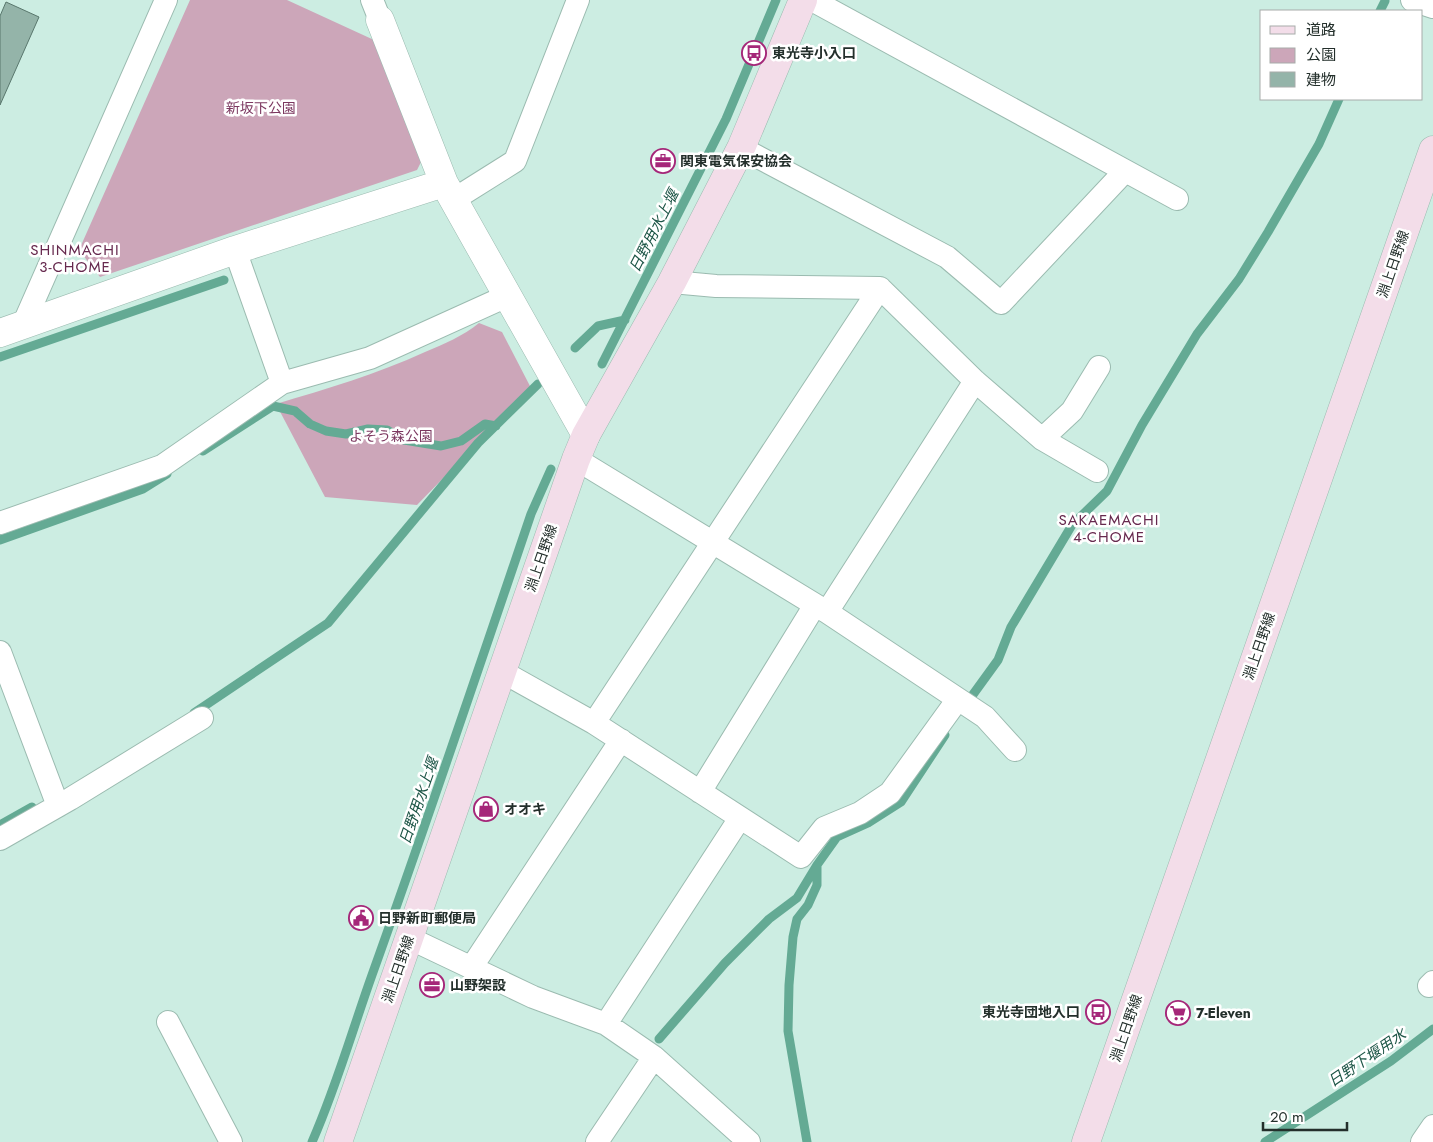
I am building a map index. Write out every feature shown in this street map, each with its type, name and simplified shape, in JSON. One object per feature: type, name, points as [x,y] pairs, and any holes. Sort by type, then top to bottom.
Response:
[{"type":"main road","name":"淵上日野線","points":[[338,1142],[581,447],[672,282],[741,148],[803,0]]},
{"type":"main road","name":"淵上日野線","points":[[1086,1142],[1433,150]]},
{"type":"street","points":[[12,329],[166,0]]},
{"type":"street","points":[[12,329],[235,250],[449,192],[515,161],[578,0]]},
{"type":"street","points":[[812,0],[1177,199]]},
{"type":"street","points":[[1412,0],[1433,7]]},
{"type":"street","points":[[376,10],[449,192],[507,296],[581,447],[712,542],[821,609],[985,717],[1015,750]]},
{"type":"street","points":[[741,148],[947,257],[1001,304],[1126,171]]},
{"type":"street","points":[[235,250],[282,383]]},
{"type":"street","points":[[672,282],[716,286],[880,288],[975,381],[1042,439],[1097,471]]},
{"type":"street","points":[[594,723],[880,288]]},
{"type":"street","points":[[0,524],[162,466],[282,383],[370,358],[507,296]]},
{"type":"street","points":[[1042,439],[1072,411],[1099,367]]},
{"type":"street","points":[[700,792],[975,381]]},
{"type":"street","points":[[0,652],[58,806]]},
{"type":"street","points":[[502,671],[594,723],[801,857],[824,828],[860,813],[890,793],[958,699]]},
{"type":"street","points":[[0,839],[202,718]]},
{"type":"street","points":[[471,968],[621,740]]},
{"type":"street","points":[[606,1024],[740,818]]},
{"type":"street","points":[[409,938],[533,997],[606,1024],[654,1058],[749,1142]]},
{"type":"street","points":[[168,1022],[231,1142]]},
{"type":"street","points":[[597,1142],[654,1058]]},
{"type":"street","points":[[1422,1142],[1433,1126]]},
{"type":"green space","name":"新坂下公園","points":[[190,0],[287,0],[374,40],[422,160],[417,170],[100,277],[79,250]]},
{"type":"green space","name":"よそう森公園","points":[[479,323],[502,332],[531,388],[417,505],[325,497],[276,404],[332,387],[407,360],[453,339]]},
{"type":"building","points":[[6,2],[39,17],[0,105],[0,16]]},
{"type":"waterway","name":"日野用水上堰","points":[[602,364],[726,119],[776,0]]},
{"type":"waterway","points":[[1380,10],[1385,1]]},
{"type":"waterway","points":[[969,700],[998,660],[1011,627],[1072,525],[1107,491],[1142,425],[1197,334],[1239,279],[1268,232],[1319,144],[1339,100]]},
{"type":"waterway","points":[[0,357],[224,280]]},
{"type":"waterway","points":[[575,348],[598,326],[625,320]]},
{"type":"waterway","points":[[194,713],[328,623],[478,443],[538,384]]},
{"type":"waterway","points":[[203,451],[273,406],[295,411],[310,424],[326,431],[346,434],[368,429],[387,430],[404,440],[441,446],[461,441],[485,424],[496,426]]},
{"type":"waterway","name":"日野用水上堰","points":[[312,1142],[321,1122],[413,860],[531,514],[551,469]]},
{"type":"waterway","points":[[0,540],[143,489],[167,474]]},
{"type":"waterway","points":[[659,1039],[725,963],[769,919],[797,898],[837,837],[868,823],[901,802],[945,735]]},
{"type":"waterway","points":[[0,825],[32,807]]},
{"type":"waterway","points":[[807,1142],[788,1031],[789,985],[793,937],[797,919],[808,905],[817,885],[817,865]]},
{"type":"waterway","name":"日野下堰用水","points":[[1265,1142],[1391,1061],[1433,1029]]},
{"type":"place","name":"東光寺小入口","points":[[754,53]]},
{"type":"place","name":"関東電気保安協会","points":[[663,161]]},
{"type":"place","name":"オオキ","points":[[486,809]]},
{"type":"place","name":"日野新町郵便局","points":[[361,918]]},
{"type":"place","name":"山野架設","points":[[432,985]]},
{"type":"place","name":"東光寺団地入口","points":[[1098,1012]]},
{"type":"place","name":"7-Eleven","points":[[1178,1013]]},
{"type":"district","name":"SHINMACHI 3-CHOME","points":[[75,258]]},
{"type":"district","name":"SAKAEMACHI 4-CHOME","points":[[1109,528]]}]
